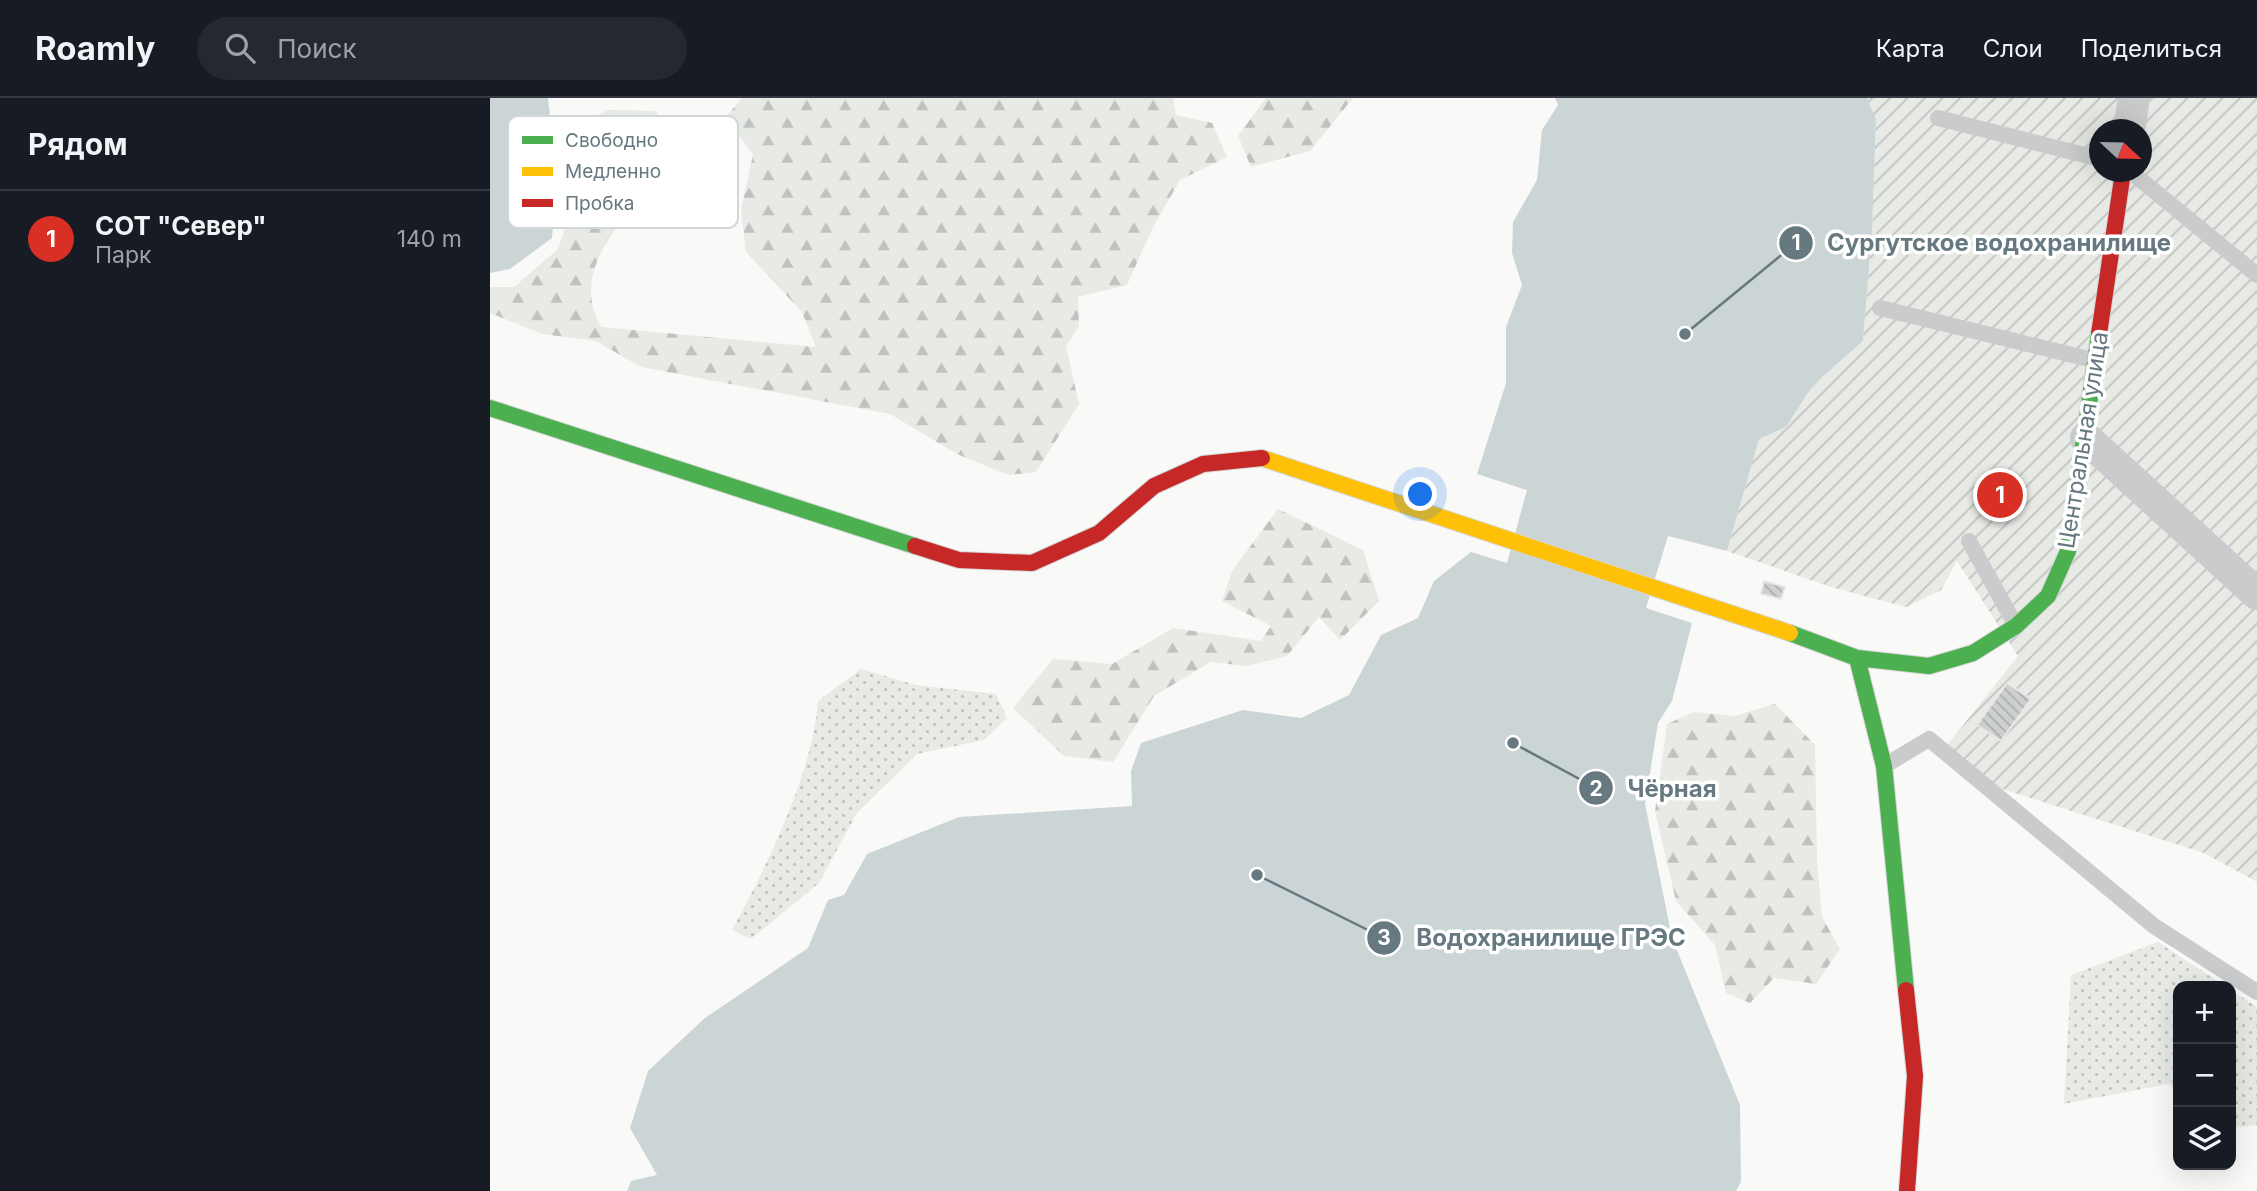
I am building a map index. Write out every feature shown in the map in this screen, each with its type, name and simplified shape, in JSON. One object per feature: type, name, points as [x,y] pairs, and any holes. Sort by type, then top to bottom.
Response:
[{"type":"street","points":[[2131,119],[2134,98]]},
{"type":"street","name":"Центральная улица","points":[[490,408],[959,559],[1032,563],[1099,533],[1154,486],[1166,480],[1203,464],[1264,458],[1424,513],[1717,607],[1857,658],[1929,666],[1973,653],[2016,626],[2048,596],[2068,551],[2122,182]]},
{"type":"street","points":[[2086,438],[2257,594]]},
{"type":"street","points":[[1857,658],[1884,765],[1915,1076],[1907,1191]]},
{"type":"lane","points":[[1938,118],[2089,156]]},
{"type":"lane","points":[[2144,182],[2257,275]]},
{"type":"lane","points":[[1880,308],[2097,361]]},
{"type":"lane","points":[[1969,541],[2016,626]]},
{"type":"lane","points":[[1884,765],[1929,739],[2154,926],[2257,992]]},
{"type":"green space","points":[[742,98],[1173,98],[1176,115],[1212,123],[1227,157],[1180,180],[1154,225],[1127,285],[1078,297],[1079,326],[1066,346],[1079,404],[1036,472],[1008,475],[957,454],[890,414],[641,367],[596,341],[543,334],[490,313],[490,287],[514,287],[558,249],[565,228],[617,228],[603,248],[591,286],[593,306],[601,327],[816,347],[802,312],[746,252],[741,210],[753,154],[738,135],[738,116],[727,116]]},
{"type":"green space","points":[[1266,98],[1353,98],[1310,151],[1251,167],[1238,136]]},
{"type":"green space","points":[[1867,98],[2257,98],[2257,882],[2204,853],[1977,781],[1941,753],[2018,656],[1957,561],[1941,590],[1906,607],[1831,587],[1727,551],[1759,439],[1786,427],[1813,385],[1863,341],[1872,231],[1876,119]]},
{"type":"green space","points":[[608,110],[657,111],[657,116],[595,116]]},
{"type":"green space","points":[[1278,509],[1363,550],[1379,601],[1340,640],[1319,617],[1287,656],[1246,666],[1211,662],[1154,696],[1113,762],[1064,756],[1013,708],[1053,659],[1112,664],[1173,628],[1261,641],[1271,626],[1222,601],[1232,571]]},
{"type":"green space","points":[[861,669],[916,685],[996,694],[1007,718],[984,740],[917,754],[857,813],[819,883],[751,939],[732,930],[773,849],[798,788],[814,729],[818,701]]},
{"type":"green space","points":[[1775,704],[1815,745],[1817,860],[1822,917],[1840,949],[1816,984],[1774,978],[1750,1003],[1726,993],[1715,945],[1676,901],[1655,811],[1667,724],[1694,712],[1734,716]]},
{"type":"green space","points":[[2158,942],[2217,981],[2173,981],[2173,1088],[2169,1084],[2064,1104],[2071,975]]},
{"type":"green space","points":[[2236,993],[2257,1007],[2257,1125],[2236,1127]]},
{"type":"shaded area","points":[[490,98],[548,98],[550,116],[508,116],[508,228],[553,228],[552,238],[510,269],[490,273]]},
{"type":"shaded area","points":[[1555,98],[1867,98],[1876,119],[1872,231],[1863,341],[1813,385],[1786,427],[1759,439],[1727,551],[1668,536],[1646,608],[1692,623],[1672,701],[1658,723],[1645,804],[1672,938],[1740,1105],[1741,1182],[1736,1191],[627,1191],[631,1181],[657,1175],[630,1128],[648,1071],[705,1018],[808,948],[828,900],[844,895],[867,854],[959,817],[1132,806],[1131,771],[1141,743],[1243,710],[1301,718],[1349,695],[1381,635],[1418,618],[1434,581],[1471,552],[1507,563],[1527,490],[1477,474],[1506,383],[1506,327],[1522,285],[1512,253],[1513,222],[1537,180],[1542,130],[1558,105]]},
{"type":"building","points":[[1764,581],[1785,587],[1781,599],[1761,594]]},
{"type":"building","points":[[2007,683],[2031,699],[2001,741],[1977,725]]},
{"type":"traffic: fast","points":[[1790,633],[1857,658],[1929,666],[1973,653],[2016,626],[2048,596],[2068,551],[2099,334]]},
{"type":"traffic: fast","points":[[490,408],[915,546]]},
{"type":"traffic: fast","points":[[1857,658],[1884,766],[1906,990]]},
{"type":"traffic: slow","points":[[1262,458],[1790,633]]},
{"type":"traffic: jam","points":[[2099,334],[2122,182]]},
{"type":"traffic: jam","points":[[915,546],[959,560],[1032,563],[1099,533],[1154,486],[1203,464],[1262,458]]},
{"type":"traffic: jam","points":[[1906,990],[1915,1076],[1907,1191]]},
{"type":"place","name":"Сургутское водохранилище","points":[[1685,334]]},
{"type":"place","name":"СОТ \"Север\"","points":[[2000,495]]},
{"type":"place","name":"Чёрная","points":[[1513,743]]},
{"type":"place","name":"Водохранилище ГРЭС","points":[[1257,875]]}]
